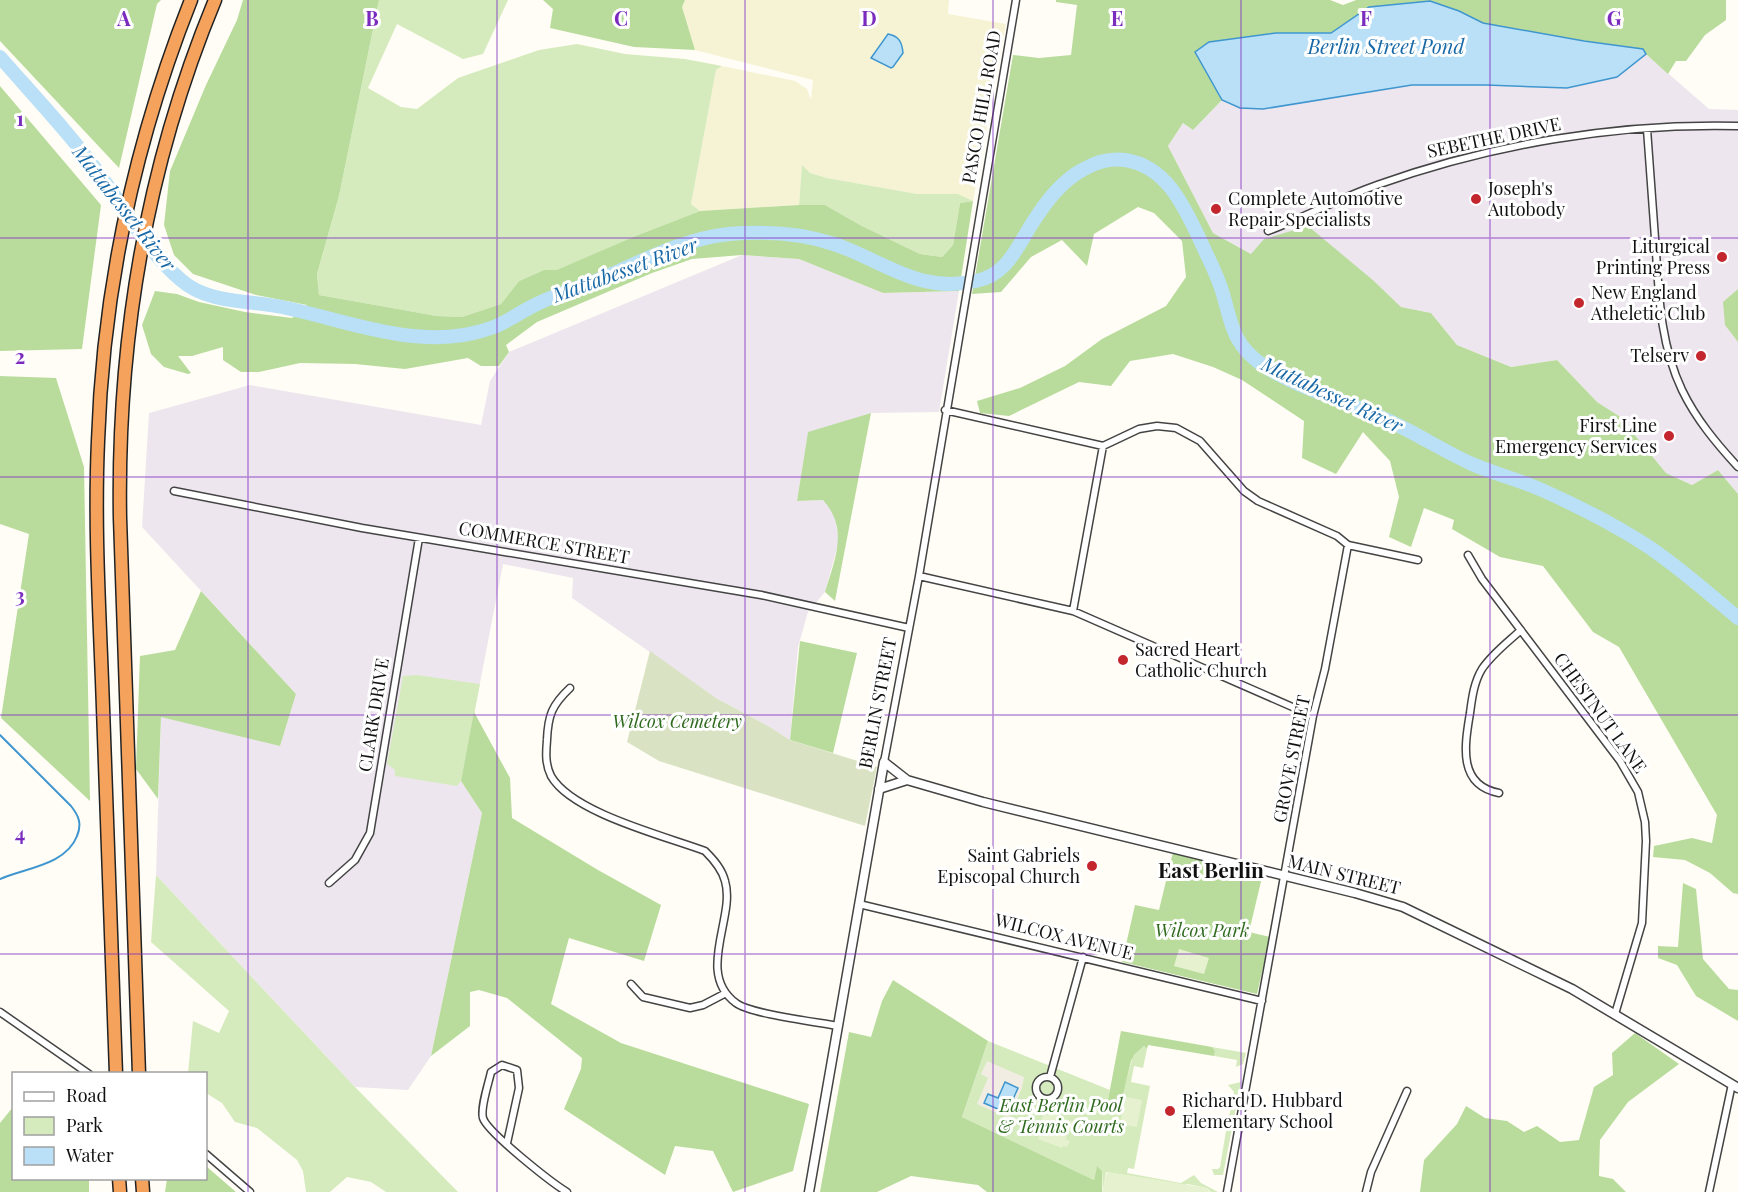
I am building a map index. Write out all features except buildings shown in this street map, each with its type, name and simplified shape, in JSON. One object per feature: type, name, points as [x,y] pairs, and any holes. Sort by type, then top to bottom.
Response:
[{"type":"highway","points":[[116,1072],[97,519],[97,465],[104,350],[120,238],[131,190],[156,98],[191,0]]},
{"type":"highway","points":[[139,1072],[120,474],[126,357],[148,213],[182,92],[215,0]]},
{"type":"street","name":"PASCO HILL ROAD","points":[[978,219],[1016,0]]},
{"type":"street","name":"SEBETHE DRIVE","points":[[1268,231],[1374,186],[1462,158],[1564,137],[1647,129],[1738,126]]},
{"type":"street","points":[[1647,129],[1660,309],[1666,349],[1691,408],[1738,467]]},
{"type":"street","name":"BERLIN STREET","points":[[809,1192],[879,789],[919,576],[978,219]]},
{"type":"street","points":[[945,410],[1102,446],[1138,429],[1148,427],[1167,426],[1184,431],[1207,447],[1238,485],[1258,501],[1337,536],[1348,545],[1418,560]]},
{"type":"street","points":[[1073,611],[1102,446]]},
{"type":"street","name":"COMMERCE STREET","points":[[174,491],[304,518],[761,595],[909,628]]},
{"type":"street","name":"CLARK DRIVE","points":[[329,883],[355,860],[370,833],[419,538]]},
{"type":"street","name":"GROVE STREET","points":[[1227,1192],[1313,716],[1325,669],[1348,545]]},
{"type":"street","name":"CHESTNUT LANE","points":[[1468,555],[1482,579],[1620,761],[1631,777],[1642,808],[1646,841],[1643,914],[1638,940],[1615,1014]]},
{"type":"street","points":[[919,576],[1073,611],[1313,716]]},
{"type":"street","points":[[1499,793],[1483,788],[1470,772],[1466,762],[1466,739],[1473,693],[1482,669],[1521,630]]},
{"type":"street","points":[[570,688],[555,702],[550,716],[546,761],[551,775],[561,788],[600,812],[634,828],[705,851],[713,860],[723,875],[727,894],[716,962],[726,993],[737,1004],[751,1010],[838,1026]]},
{"type":"street","name":"MAIN STREET","points":[[884,762],[908,780],[983,802],[1355,893],[1403,907],[1556,980],[1735,1086]]},
{"type":"street","points":[[879,789],[908,780]]},
{"type":"street","name":"WILCOX AVENUE","points":[[859,904],[1262,1001]]},
{"type":"street","points":[[1050,1077],[1083,957]]},
{"type":"street","points":[[631,984],[643,997],[690,1008],[703,1005],[726,993]]},
{"type":"street","points":[[0,1012],[86,1072]]},
{"type":"street","points":[[507,1143],[519,1088],[517,1070],[502,1065],[491,1071],[482,1115],[487,1126],[523,1159],[567,1192]]},
{"type":"street","points":[[1709,1192],[1735,1086]]},
{"type":"street","points":[[1366,1192],[1371,1172],[1407,1091]]},
{"type":"street","points":[[207,1155],[250,1192]]},
{"type":"shaded area","points":[[685,0],[949,0],[948,14],[1006,24],[973,201],[958,194],[917,194],[827,178],[810,173],[802,167],[799,205],[700,211],[691,204],[716,70],[722,66],[795,81],[807,89],[811,100],[813,80],[695,50],[682,7]]},
{"type":"shaded area","points":[[1646,54],[1709,109],[1738,110],[1738,494],[1718,470],[1692,485],[1666,473],[1619,416],[1597,402],[1557,360],[1511,367],[1457,345],[1431,313],[1401,307],[1374,281],[1251,254],[1213,233],[1168,146],[1183,123],[1193,130],[1222,100],[1240,108],[1263,109],[1412,85],[1486,85],[1617,77]]},
{"type":"shaded area","points":[[742,255],[799,259],[883,293],[959,291],[939,412],[871,413],[808,433],[797,501],[823,500],[834,513],[839,541],[825,592],[808,612],[798,647],[790,740],[716,698],[572,598],[573,578],[503,564],[461,781],[482,813],[431,1056],[408,1090],[355,1087],[156,875],[161,716],[280,746],[296,694],[142,527],[149,413],[250,385],[481,425],[490,381],[509,352]]},
{"type":"shaded area","points":[[987,1061],[1024,1077],[1022,1088],[1009,1118],[977,1104],[988,1078],[981,1074]]},
{"type":"green space","points":[[0,0],[161,0],[157,4],[119,168],[0,41]]},
{"type":"green space","points":[[243,0],[379,0],[339,196],[317,274],[319,295],[437,316],[462,317],[501,304],[519,281],[544,270],[557,270],[700,211],[825,205],[920,254],[942,257],[953,245],[960,203],[973,201],[959,291],[883,293],[799,259],[742,255],[692,259],[652,273],[537,322],[506,345],[509,352],[499,366],[481,366],[468,358],[405,369],[355,364],[300,363],[259,372],[241,372],[223,360],[223,347],[192,356],[178,356],[191,373],[164,367],[151,354],[142,325],[155,291],[177,294],[199,302],[245,312],[292,318],[307,305],[256,295],[193,274],[174,255],[164,225],[170,171],[206,85],[237,20]]},
{"type":"green space","points":[[379,0],[508,0],[483,54],[463,59],[397,24],[368,88],[401,107],[417,109],[458,78],[539,50],[577,44],[625,54],[685,59],[722,66],[716,70],[691,204],[700,211],[633,237],[557,271],[544,270],[519,281],[501,304],[462,317],[437,316],[319,295],[317,274],[339,196]]},
{"type":"green space","points":[[543,0],[685,0],[682,7],[695,50],[634,47],[550,28],[553,9]]},
{"type":"green space","points":[[1056,0],[1330,0],[1343,5],[1356,0],[1726,0],[1726,20],[1705,35],[1686,61],[1676,61],[1668,74],[1643,49],[1483,23],[1459,11],[1430,1],[1369,7],[1331,33],[1276,33],[1195,52],[1222,100],[1193,130],[1183,123],[1168,146],[1213,233],[1251,254],[1264,239],[1308,226],[1374,281],[1401,307],[1431,313],[1457,345],[1511,367],[1557,360],[1597,402],[1619,416],[1666,473],[1692,485],[1718,470],[1738,494],[1738,894],[1733,893],[1710,873],[1685,860],[1653,857],[1654,846],[1692,838],[1712,843],[1717,815],[1619,647],[1593,632],[1543,566],[1500,557],[1452,529],[1454,520],[1424,508],[1411,547],[1389,537],[1399,497],[1390,461],[1363,432],[1336,474],[1302,458],[1304,421],[1242,380],[1213,367],[1173,354],[1130,361],[1111,386],[1079,382],[1009,416],[980,413],[977,401],[1020,388],[1065,366],[1102,339],[1166,306],[1186,277],[1182,241],[1154,213],[1138,207],[1094,234],[1087,266],[1062,240],[1031,257],[1001,292],[972,294],[1013,55],[1039,58],[1071,55],[1077,5],[1056,2]]},
{"type":"green space","points":[[0,86],[101,205],[82,349],[0,351]]},
{"type":"green space","points":[[802,165],[810,173],[827,178],[917,194],[958,194],[973,201],[960,203],[953,245],[942,257],[920,254],[825,205],[799,205]]},
{"type":"green space","points":[[1738,289],[1738,342],[1725,325],[1723,302]]},
{"type":"green space","points":[[0,376],[56,378],[84,467],[90,801],[1,718],[29,534],[0,524]]},
{"type":"green space","points":[[871,413],[835,601],[825,592],[838,545],[836,522],[823,500],[797,501],[808,432]]},
{"type":"green space","points":[[201,591],[296,694],[280,746],[161,717],[158,799],[136,769],[140,656],[175,650]]},
{"type":"green space","points":[[800,641],[857,653],[833,753],[790,740]]},
{"type":"green space","name":"Wilcox Cemetery","points":[[650,651],[716,698],[790,740],[877,767],[865,826],[659,761],[627,742]]},
{"type":"green space","points":[[417,675],[480,684],[461,781],[457,786],[395,776],[395,770],[387,764],[403,676]]},
{"type":"green space","points":[[474,712],[510,778],[512,818],[661,905],[644,961],[569,938],[551,1004],[621,1043],[809,1104],[793,1171],[733,1192],[713,1151],[675,1146],[665,1175],[564,1109],[581,1069],[582,1058],[507,998],[479,990],[470,992],[470,1026],[431,1056],[482,813],[461,781]]},
{"type":"green space","name":"Wilcox Park","points":[[1173,852],[1263,873],[1249,932],[1270,937],[1257,994],[1122,962],[1135,905],[1159,910]]},
{"type":"green space","points":[[156,875],[355,1087],[458,1192],[386,1192],[371,1182],[347,1177],[330,1192],[306,1192],[303,1171],[297,1160],[257,1128],[235,1122],[222,1103],[207,1094],[207,1072],[188,1072],[193,1021],[219,1033],[229,1011],[151,942]]},
{"type":"green space","points":[[1683,883],[1696,889],[1703,959],[1729,989],[1738,990],[1738,1021],[1696,996],[1677,965],[1658,958],[1658,946],[1678,947]]},
{"type":"green space","points":[[1179,949],[1209,958],[1204,974],[1174,966]]},
{"type":"green space","points":[[893,980],[988,1041],[962,1117],[1094,1180],[1097,1166],[1102,1171],[1102,1192],[987,1192],[978,1185],[911,1176],[877,1192],[820,1192],[849,1032],[871,1037],[882,1001]]},
{"type":"green space","points":[[1121,1031],[1212,1047],[1215,1051],[1214,1056],[1148,1045],[1147,1049],[1144,1046],[1131,1061],[1121,1103],[1108,1100]]},
{"type":"green space","points":[[1635,1033],[1679,1064],[1628,1102],[1600,1140],[1599,1176],[1613,1179],[1626,1192],[1420,1192],[1424,1160],[1457,1124],[1466,1106],[1485,1118],[1507,1121],[1524,1132],[1537,1126],[1560,1142],[1579,1140],[1594,1087],[1613,1075],[1612,1053]]},
{"type":"green space","name":"East Berlin Pool & Tennis Courts","points":[[988,1041],[1110,1090],[1108,1100],[1120,1103],[1133,1056],[1144,1046],[1147,1049],[1143,1068],[1134,1066],[1131,1082],[1150,1086],[1134,1169],[1128,1168],[1127,1173],[1181,1183],[1194,1175],[1201,1183],[1218,1192],[1187,1184],[1106,1172],[1103,1192],[1102,1171],[1097,1167],[1094,1180],[962,1117]]},
{"type":"green space","points":[[1212,1047],[1246,1053],[1243,1064],[1236,1067],[1237,1060],[1214,1056],[1215,1051]]},
{"type":"green space","points":[[1241,1082],[1223,1175],[1214,1175],[1212,1169],[1220,1167],[1227,1125],[1224,1121],[1229,1117],[1234,1092],[1228,1085]]},
{"type":"green space","points":[[1126,1097],[1142,1100],[1137,1127],[1120,1124]]},
{"type":"green space","points":[[12,1108],[12,1180],[89,1180],[89,1192],[0,1192],[0,1123]]},
{"type":"green space","points":[[1049,1112],[1073,1122],[1072,1125],[1076,1126],[1073,1132],[1068,1133],[1044,1123],[1045,1121],[1041,1120],[1044,1113],[1047,1115]]},
{"type":"green space","points":[[1042,1127],[1067,1137],[1066,1140],[1070,1141],[1067,1147],[1062,1148],[1038,1139],[1039,1136],[1035,1134],[1037,1128],[1041,1130]]},
{"type":"green space","points":[[207,1167],[236,1192],[165,1192],[167,1180],[207,1180]]},
{"type":"green space","points":[[1107,1172],[1207,1188],[1210,1192],[1102,1192]]},
{"type":"water","name":"Berlin Street Pond","points":[[1430,1],[1459,11],[1483,23],[1643,49],[1646,54],[1617,77],[1567,88],[1412,85],[1263,109],[1240,108],[1222,100],[1195,52],[1209,42],[1276,33],[1331,33],[1369,7]]},
{"type":"water","points":[[888,34],[899,40],[903,53],[891,68],[871,58]]},
{"type":"water","points":[[1005,1082],[1018,1088],[1007,1113],[984,1103],[988,1094],[998,1098]]},
{"type":"waterway","name":"Mattabesset River","points":[[0,57],[91,163],[158,258],[192,288],[229,300],[282,307],[412,336],[465,335],[491,328],[546,300],[662,252],[695,241],[729,234],[768,233],[808,237],[834,244],[902,274],[919,279],[955,284],[976,281],[996,273],[1010,259],[1049,200],[1076,174],[1093,164],[1109,160],[1125,160],[1140,164],[1163,180],[1181,203],[1218,278],[1238,340],[1261,364],[1290,380],[1398,425],[1472,464],[1534,486],[1569,502],[1634,537],[1658,553],[1738,618]]},
{"type":"waterway","points":[[0,735],[71,806],[78,817],[79,824],[79,832],[72,846],[64,853],[44,864],[0,879]]},
{"type":"place","name":"Joseph's Autobody","points":[[1476,199]]},
{"type":"place","name":"Complete Automotive Repair Specialists","points":[[1216,209]]},
{"type":"place","name":"Liturgical Printing Press","points":[[1722,257]]},
{"type":"place","name":"New England Atheletic Club","points":[[1579,303]]},
{"type":"place","name":"Telserv","points":[[1701,356]]},
{"type":"place","name":"First Line Emergency Services","points":[[1669,436]]},
{"type":"place","name":"Sacred Heart Catholic Church","points":[[1123,660]]},
{"type":"place","name":"Saint Gabriels Episcopal Church","points":[[1092,866]]},
{"type":"place","name":"Richard D. Hubbard Elementary School","points":[[1170,1111]]},
{"type":"district","name":"East Berlin","points":[[1211,871]]}]
